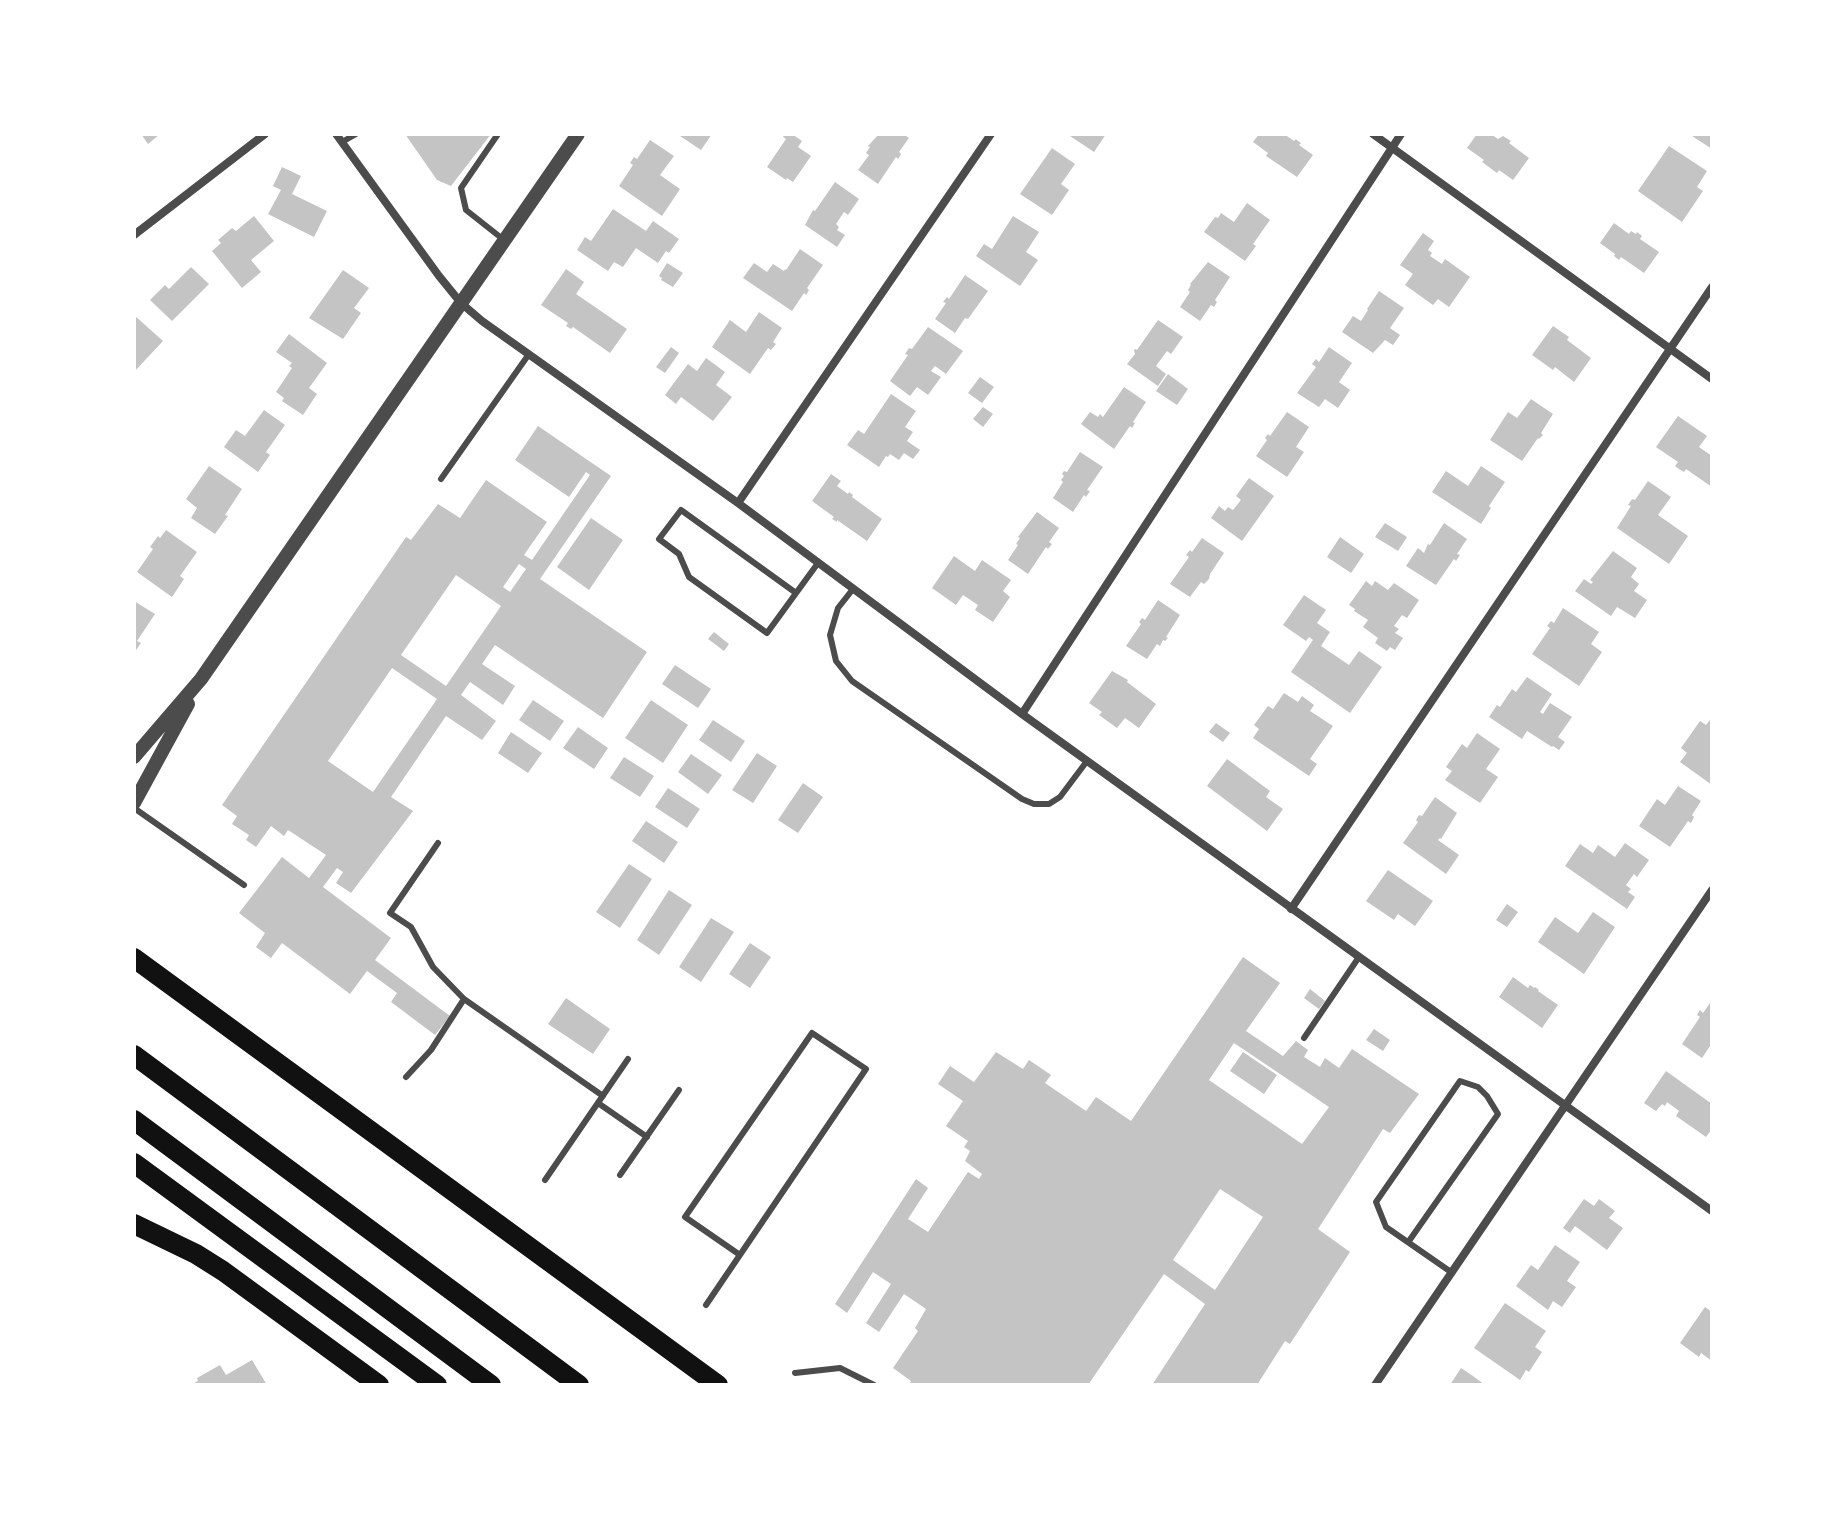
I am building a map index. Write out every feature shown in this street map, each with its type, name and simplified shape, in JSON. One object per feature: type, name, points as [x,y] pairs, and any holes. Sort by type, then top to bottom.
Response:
[{"type":"highway","points":[[139,961],[718,1385]]},
{"type":"highway","points":[[134,1055],[579,1385]]},
{"type":"highway","points":[[134,1067],[566,1385]]},
{"type":"highway","points":[[134,1120],[491,1385]]},
{"type":"highway","points":[[134,1163],[437,1385]]},
{"type":"highway","points":[[134,1224],[196,1254],[223,1271],[379,1385]]},
{"type":"street","points":[[134,235],[265,134]]},
{"type":"street","points":[[134,757],[201,679],[578,134]]},
{"type":"street","points":[[738,503],[991,134]]},
{"type":"street","points":[[1373,134],[1712,379]]},
{"type":"street","points":[[1022,714],[1401,134]]},
{"type":"street","points":[[339,138],[461,303],[482,321],[738,503],[1022,714],[1712,1211]]},
{"type":"street","points":[[1291,909],[1712,287]]},
{"type":"street","points":[[134,805],[201,679]]},
{"type":"street","points":[[1375,1385],[1712,890]]},
{"type":"lane","points":[[339,138],[356,134]]},
{"type":"lane","points":[[498,134],[461,188],[466,210],[504,240]]},
{"type":"lane","points":[[441,479],[529,354]]},
{"type":"lane","points":[[796,593],[681,510],[659,539],[679,554],[689,577],[767,633],[818,563]]},
{"type":"lane","points":[[853,589],[838,608],[830,635],[836,661],[852,681],[1022,799],[1034,804],[1049,804],[1060,797],[1087,761]]},
{"type":"lane","points":[[134,805],[244,885]]},
{"type":"lane","points":[[438,843],[390,913],[411,927],[433,967],[464,999],[603,1096]]},
{"type":"lane","points":[[1304,1038],[1359,957]]},
{"type":"lane","points":[[406,1077],[431,1050],[464,999]]},
{"type":"lane","points":[[706,1305],[740,1255],[866,1069],[812,1033],[685,1217],[740,1255]]},
{"type":"lane","points":[[545,1180],[628,1059]]},
{"type":"lane","points":[[1409,1241],[1498,1114],[1478,1087],[1460,1081],[1376,1202],[1386,1227],[1451,1272]]},
{"type":"lane","points":[[620,1175],[679,1090]]},
{"type":"lane","points":[[598,1103],[647,1137]]},
{"type":"lane","points":[[795,1373],[840,1368],[874,1385]]},
{"type":"building","points":[[141,134],[160,134],[148,144]]},
{"type":"building","points":[[405,134],[491,134],[451,186],[437,180]]},
{"type":"building","points":[[677,134],[712,134],[701,150]]},
{"type":"building","points":[[792,134],[802,141],[798,147],[811,156],[793,182],[767,167],[786,139],[783,137]]},
{"type":"building","points":[[879,134],[903,134],[909,138],[898,159],[896,157],[878,184],[858,170],[869,155],[866,153],[868,146]]},
{"type":"building","points":[[1067,134],[1106,134],[1094,152]]},
{"type":"building","points":[[1259,134],[1284,134],[1294,141],[1296,139],[1313,155],[1297,177],[1266,156],[1268,153],[1253,142]]},
{"type":"building","points":[[1477,134],[1491,134],[1498,139],[1503,136],[1529,158],[1513,180],[1499,170],[1497,173],[1467,148]]},
{"type":"building","points":[[1689,134],[1712,134],[1712,149]]},
{"type":"building","points":[[650,140],[674,156],[660,175],[680,189],[662,216],[619,186],[633,165],[630,163],[634,157],[637,159]]},
{"type":"building","points":[[1669,146],[1707,171],[1697,187],[1703,191],[1682,222],[1638,191]]},
{"type":"building","points":[[1052,148],[1075,164],[1061,184],[1069,190],[1052,215],[1020,194]]},
{"type":"building","points":[[282,167],[301,176],[292,194],[327,211],[314,237],[268,214],[281,190],[273,186]]},
{"type":"building","points":[[835,182],[859,199],[848,215],[844,212],[836,224],[839,227],[837,230],[845,235],[837,247],[805,225]]},
{"type":"building","points":[[1247,203],[1270,220],[1245,261],[1204,232],[1221,213],[1234,222]]},
{"type":"building","points":[[613,209],[646,231],[653,221],[679,239],[658,263],[636,248],[623,267],[614,262],[608,271],[577,250],[585,237],[591,241]]},
{"type":"building","points":[[254,216],[274,241],[251,260],[261,272],[242,288],[212,251],[221,243],[218,240],[232,228],[236,231]]},
{"type":"building","points":[[1013,216],[1039,232],[1026,252],[1038,260],[1020,286],[976,256],[984,244],[992,249]]},
{"type":"building","points":[[1614,223],[1629,234],[1631,231],[1637,232],[1642,236],[1640,239],[1659,252],[1644,273],[1621,257],[1619,260],[1600,243]]},
{"type":"building","points":[[1423,233],[1434,241],[1428,250],[1432,253],[1430,256],[1442,264],[1445,259],[1470,277],[1449,307],[1438,299],[1433,305],[1405,285],[1413,274],[1400,265]]},
{"type":"building","points":[[800,249],[823,265],[807,288],[806,295],[804,293],[792,311],[743,278],[754,263],[767,272],[773,264],[786,270]]},
{"type":"building","points":[[1208,262],[1230,277],[1215,300],[1214,307],[1211,305],[1200,321],[1180,307],[1190,292],[1190,284]]},
{"type":"building","points":[[667,263],[683,273],[673,287],[659,276]]},
{"type":"building","points":[[191,267],[209,284],[172,321],[150,300],[165,285],[169,289]]},
{"type":"building","points":[[566,269],[584,282],[576,294],[627,329],[610,353],[573,327],[566,326],[568,323],[541,305]]},
{"type":"building","points":[[343,270],[369,288],[354,308],[361,313],[343,339],[309,318]]},
{"type":"building","points":[[965,275],[988,291],[955,333],[935,319],[946,303],[943,302],[947,297],[949,299]]},
{"type":"building","points":[[1379,291],[1404,308],[1390,328],[1400,335],[1393,345],[1385,340],[1373,353],[1342,332],[1353,316],[1361,321]]},
{"type":"building","points":[[759,312],[782,328],[773,342],[776,344],[771,350],[768,348],[750,374],[712,347],[730,320],[746,332]]},
{"type":"building","points":[[134,315],[163,341],[134,372]]},
{"type":"building","points":[[1158,320],[1183,337],[1171,354],[1167,351],[1156,366],[1166,374],[1158,386],[1127,364]]},
{"type":"building","points":[[1553,326],[1591,358],[1574,382],[1532,355]]},
{"type":"building","points":[[928,327],[963,351],[946,374],[935,366],[931,371],[941,377],[928,395],[917,387],[910,396],[890,381],[908,355],[905,354],[909,348],[912,349]]},
{"type":"building","points":[[289,334],[327,363],[309,388],[317,394],[303,415],[282,401],[284,398],[276,392],[292,368],[289,366],[292,363],[276,352]]},
{"type":"building","points":[[671,347],[679,353],[665,373],[656,367]]},
{"type":"building","points":[[1329,347],[1352,363],[1339,382],[1350,390],[1338,408],[1325,399],[1319,407],[1297,393],[1316,367],[1312,364],[1316,359],[1319,362]]},
{"type":"building","points":[[706,358],[725,372],[716,385],[732,397],[713,421],[681,397],[676,404],[665,395],[688,364],[697,371]]},
{"type":"building","points":[[1168,374],[1188,389],[1177,405],[1156,391]]},
{"type":"building","points":[[980,377],[994,387],[982,403],[968,393]]},
{"type":"building","points":[[1124,387],[1146,402],[1132,428],[1130,426],[1114,449],[1081,424],[1090,412],[1103,417]]},
{"type":"building","points":[[891,394],[916,411],[905,427],[913,432],[907,441],[920,450],[913,459],[904,453],[899,460],[890,454],[879,467],[847,445],[858,430],[864,434]]},
{"type":"building","points":[[1531,399],[1553,414],[1541,433],[1543,435],[1522,461],[1490,440],[1508,412],[1517,418]]},
{"type":"building","points":[[983,407],[993,414],[983,427],[973,419]]},
{"type":"building","points":[[264,410],[285,425],[266,452],[270,455],[258,472],[224,447],[236,430],[245,436]]},
{"type":"building","points":[[1287,412],[1309,427],[1296,447],[1304,452],[1287,477],[1256,456],[1267,440],[1265,438],[1268,434],[1270,436]]},
{"type":"building","points":[[1678,416],[1707,436],[1699,447],[1712,456],[1712,487],[1686,469],[1684,472],[1679,469],[1675,466],[1678,462],[1656,447]]},
{"type":"building","points":[[538,426],[611,476],[540,579],[647,652],[603,718],[495,645],[482,664],[515,686],[503,705],[470,682],[461,695],[496,721],[482,740],[446,716],[391,797],[413,811],[351,893],[336,883],[343,872],[337,868],[323,887],[391,938],[375,960],[450,1016],[435,1035],[391,1002],[397,993],[367,971],[350,994],[282,943],[271,958],[256,947],[265,933],[239,913],[282,857],[309,878],[326,855],[288,830],[284,836],[271,826],[256,847],[246,840],[249,835],[232,824],[237,816],[222,805],[406,537],[411,540],[438,504],[460,518],[486,480],[547,522],[524,555],[532,560],[590,475],[586,472],[569,497],[515,460]],"holes":[[[519,564],[526,569],[510,592],[503,587]],[[456,575],[501,606],[446,686],[401,655]],[[392,668],[437,699],[373,792],[328,761]]]},
{"type":"building","points":[[1080,452],[1103,467],[1087,490],[1090,491],[1086,497],[1084,495],[1073,512],[1053,498],[1063,482],[1062,474],[1067,472]]},
{"type":"building","points":[[209,466],[242,489],[215,534],[191,518],[197,508],[186,499]]},
{"type":"building","points":[[1481,466],[1505,482],[1481,524],[1432,492],[1446,471],[1468,486]]},
{"type":"building","points":[[831,474],[841,481],[837,486],[882,519],[867,541],[832,519],[834,517],[812,501]]},
{"type":"building","points":[[1249,478],[1274,496],[1242,541],[1211,518],[1219,506],[1225,511],[1228,507],[1233,510],[1241,500],[1236,496]]},
{"type":"building","points":[[1648,481],[1671,497],[1658,515],[1688,536],[1669,564],[1617,528],[1631,506],[1628,505]]},
{"type":"building","points":[[1037,512],[1059,528],[1049,542],[1052,544],[1048,549],[1046,547],[1028,574],[1008,560],[1018,545],[1018,537]]},
{"type":"building","points":[[591,518],[623,540],[589,590],[557,567]]},
{"type":"building","points":[[1385,523],[1407,537],[1398,551],[1375,537]]},
{"type":"building","points":[[1444,523],[1467,539],[1456,561],[1454,559],[1436,585],[1406,566],[1418,548],[1424,553]]},
{"type":"building","points":[[166,530],[197,552],[180,576],[184,579],[172,597],[137,572],[153,549],[150,547]]},
{"type":"building","points":[[1340,537],[1364,554],[1351,573],[1327,557]]},
{"type":"building","points":[[1202,538],[1224,553],[1209,579],[1204,584],[1201,582],[1190,597],[1170,584],[1189,557],[1186,555]]},
{"type":"building","points":[[1613,551],[1637,568],[1631,577],[1639,584],[1634,591],[1647,600],[1635,618],[1617,607],[1611,616],[1575,591],[1584,579],[1591,584],[1593,582],[1590,580]]},
{"type":"building","points":[[954,556],[975,571],[982,560],[1011,580],[1003,591],[1010,597],[993,622],[975,610],[978,605],[963,595],[956,605],[932,588]]},
{"type":"building","points":[[1366,581],[1372,586],[1375,581],[1388,590],[1394,583],[1419,600],[1407,618],[1402,615],[1394,626],[1399,629],[1395,633],[1403,638],[1395,650],[1390,647],[1387,651],[1375,643],[1378,638],[1363,627],[1368,620],[1349,605]]},
{"type":"building","points":[[1304,595],[1326,610],[1317,623],[1330,632],[1321,646],[1349,665],[1359,651],[1382,667],[1350,713],[1291,672],[1313,640],[1309,637],[1306,641],[1283,625]]},
{"type":"building","points":[[1158,600],[1180,615],[1168,638],[1160,646],[1157,644],[1147,659],[1126,646],[1141,624],[1139,622],[1142,618],[1145,620]]},
{"type":"building","points":[[134,601],[155,614],[137,641],[141,643],[134,653]]},
{"type":"building","points":[[1563,608],[1599,632],[1591,644],[1602,652],[1579,686],[1532,654],[1550,628],[1547,626],[1551,621],[1554,623]]},
{"type":"building","points":[[714,632],[729,644],[724,651],[708,639]]},
{"type":"building","points":[[675,665],[711,689],[698,708],[662,684]]},
{"type":"building","points":[[1112,671],[1128,680],[1156,704],[1139,728],[1125,718],[1117,728],[1089,703]]},
{"type":"building","points":[[1527,677],[1552,694],[1540,712],[1543,714],[1550,703],[1572,717],[1558,737],[1565,742],[1559,750],[1527,731],[1522,739],[1489,717],[1512,689],[1516,692]]},
{"type":"building","points":[[1284,693],[1298,702],[1302,696],[1314,705],[1310,711],[1333,726],[1310,759],[1317,764],[1309,776],[1253,738],[1259,729],[1254,725],[1268,706],[1273,709]]},
{"type":"building","points":[[533,700],[564,721],[550,741],[519,720]]},
{"type":"building","points":[[651,700],[688,725],[663,763],[625,738]]},
{"type":"building","points":[[1712,717],[1712,785],[1680,762],[1687,753],[1681,748],[1700,721],[1706,725]]},
{"type":"building","points":[[713,720],[745,741],[731,762],[699,740]]},
{"type":"building","points":[[1216,723],[1230,733],[1223,742],[1209,732]]},
{"type":"building","points":[[578,727],[608,748],[594,769],[563,748]]},
{"type":"building","points":[[511,732],[542,753],[528,773],[498,753]]},
{"type":"building","points":[[1477,733],[1500,749],[1486,769],[1498,777],[1480,803],[1445,780],[1452,771],[1446,767],[1462,744],[1467,748]]},
{"type":"building","points":[[757,753],[777,766],[753,803],[732,790]]},
{"type":"building","points":[[691,754],[722,775],[708,794],[678,772]]},
{"type":"building","points":[[624,757],[654,776],[640,797],[610,778]]},
{"type":"building","points":[[1227,759],[1270,791],[1266,797],[1283,809],[1267,831],[1207,786]]},
{"type":"building","points":[[803,783],[823,797],[798,833],[778,820]]},
{"type":"building","points":[[1678,786],[1701,801],[1692,815],[1691,823],[1688,821],[1670,847],[1639,826],[1657,799],[1665,805]]},
{"type":"building","points":[[668,788],[700,809],[687,828],[655,807]]},
{"type":"building","points":[[1435,797],[1457,813],[1438,840],[1459,855],[1446,874],[1403,843],[1418,822],[1419,815],[1422,816]]},
{"type":"building","points":[[646,821],[678,842],[664,863],[632,841]]},
{"type":"building","points":[[1625,843],[1649,860],[1637,877],[1634,874],[1626,885],[1631,889],[1628,892],[1635,897],[1627,909],[1565,866],[1580,844],[1593,853],[1598,845],[1615,857]]},
{"type":"building","points":[[629,864],[652,879],[620,928],[596,912]]},
{"type":"building","points":[[1388,870],[1433,901],[1415,926],[1398,914],[1394,920],[1366,901]]},
{"type":"building","points":[[669,890],[692,905],[659,955],[637,940]]},
{"type":"building","points":[[1507,904],[1518,912],[1507,927],[1496,920]]},
{"type":"building","points":[[1593,912],[1615,927],[1584,974],[1538,942],[1555,917],[1578,933]]},
{"type":"building","points":[[711,918],[734,932],[701,982],[679,967]]},
{"type":"building","points":[[750,943],[771,957],[750,988],[729,974]]},
{"type":"building","points":[[1243,957],[1280,983],[1246,1031],[1283,1056],[1296,1041],[1308,1050],[1304,1057],[1320,1067],[1325,1058],[1339,1068],[1352,1049],[1419,1094],[1390,1133],[1383,1129],[1318,1229],[1350,1252],[1290,1344],[1285,1341],[1257,1385],[1152,1385],[1205,1304],[1164,1274],[1088,1385],[909,1385],[911,1381],[893,1368],[918,1331],[915,1328],[926,1309],[904,1294],[879,1332],[866,1323],[891,1284],[873,1272],[847,1313],[835,1304],[916,1179],[928,1188],[908,1219],[928,1232],[968,1172],[979,1179],[982,1174],[965,1161],[970,1151],[964,1147],[968,1141],[946,1126],[963,1101],[938,1084],[950,1066],[974,1082],[996,1052],[1023,1069],[1029,1060],[1051,1075],[1045,1083],[1086,1111],[1096,1097],[1131,1121]],"holes":[[[1234,1043],[1329,1107],[1302,1144],[1209,1080]],[[1220,1189],[1263,1217],[1215,1290],[1173,1260]]]},
{"type":"building","points":[[1513,977],[1528,988],[1530,985],[1535,987],[1558,1005],[1542,1028],[1499,997]]},
{"type":"building","points":[[1310,989],[1325,1001],[1319,1009],[1304,998]]},
{"type":"building","points":[[566,998],[610,1029],[593,1054],[548,1024]]},
{"type":"building","points":[[1712,1000],[1712,1043],[1702,1058],[1682,1044],[1700,1017],[1697,1015],[1700,1010],[1703,1013]]},
{"type":"building","points":[[1374,1029],[1390,1040],[1383,1051],[1366,1040]]},
{"type":"building","points":[[1243,1052],[1277,1075],[1264,1094],[1230,1071]]},
{"type":"building","points":[[1666,1071],[1712,1104],[1712,1129],[1706,1137],[1676,1116],[1679,1111],[1667,1102],[1656,1111],[1644,1103]]},
{"type":"building","points":[[1584,1199],[1594,1206],[1599,1199],[1615,1211],[1609,1218],[1623,1228],[1607,1250],[1575,1226],[1570,1233],[1563,1228]]},
{"type":"building","points":[[1555,1245],[1580,1262],[1567,1281],[1576,1287],[1562,1307],[1553,1301],[1548,1310],[1516,1286],[1531,1265],[1538,1270]]},
{"type":"building","points":[[1505,1303],[1546,1331],[1535,1347],[1542,1352],[1520,1380],[1474,1348]]},
{"type":"building","points":[[1705,1307],[1712,1312],[1712,1361],[1701,1353],[1699,1357],[1680,1343]]},
{"type":"building","points":[[252,1360],[267,1385],[190,1385],[220,1365],[226,1375]]},
{"type":"building","points":[[1461,1368],[1473,1376],[1485,1385],[1450,1385]]}]
